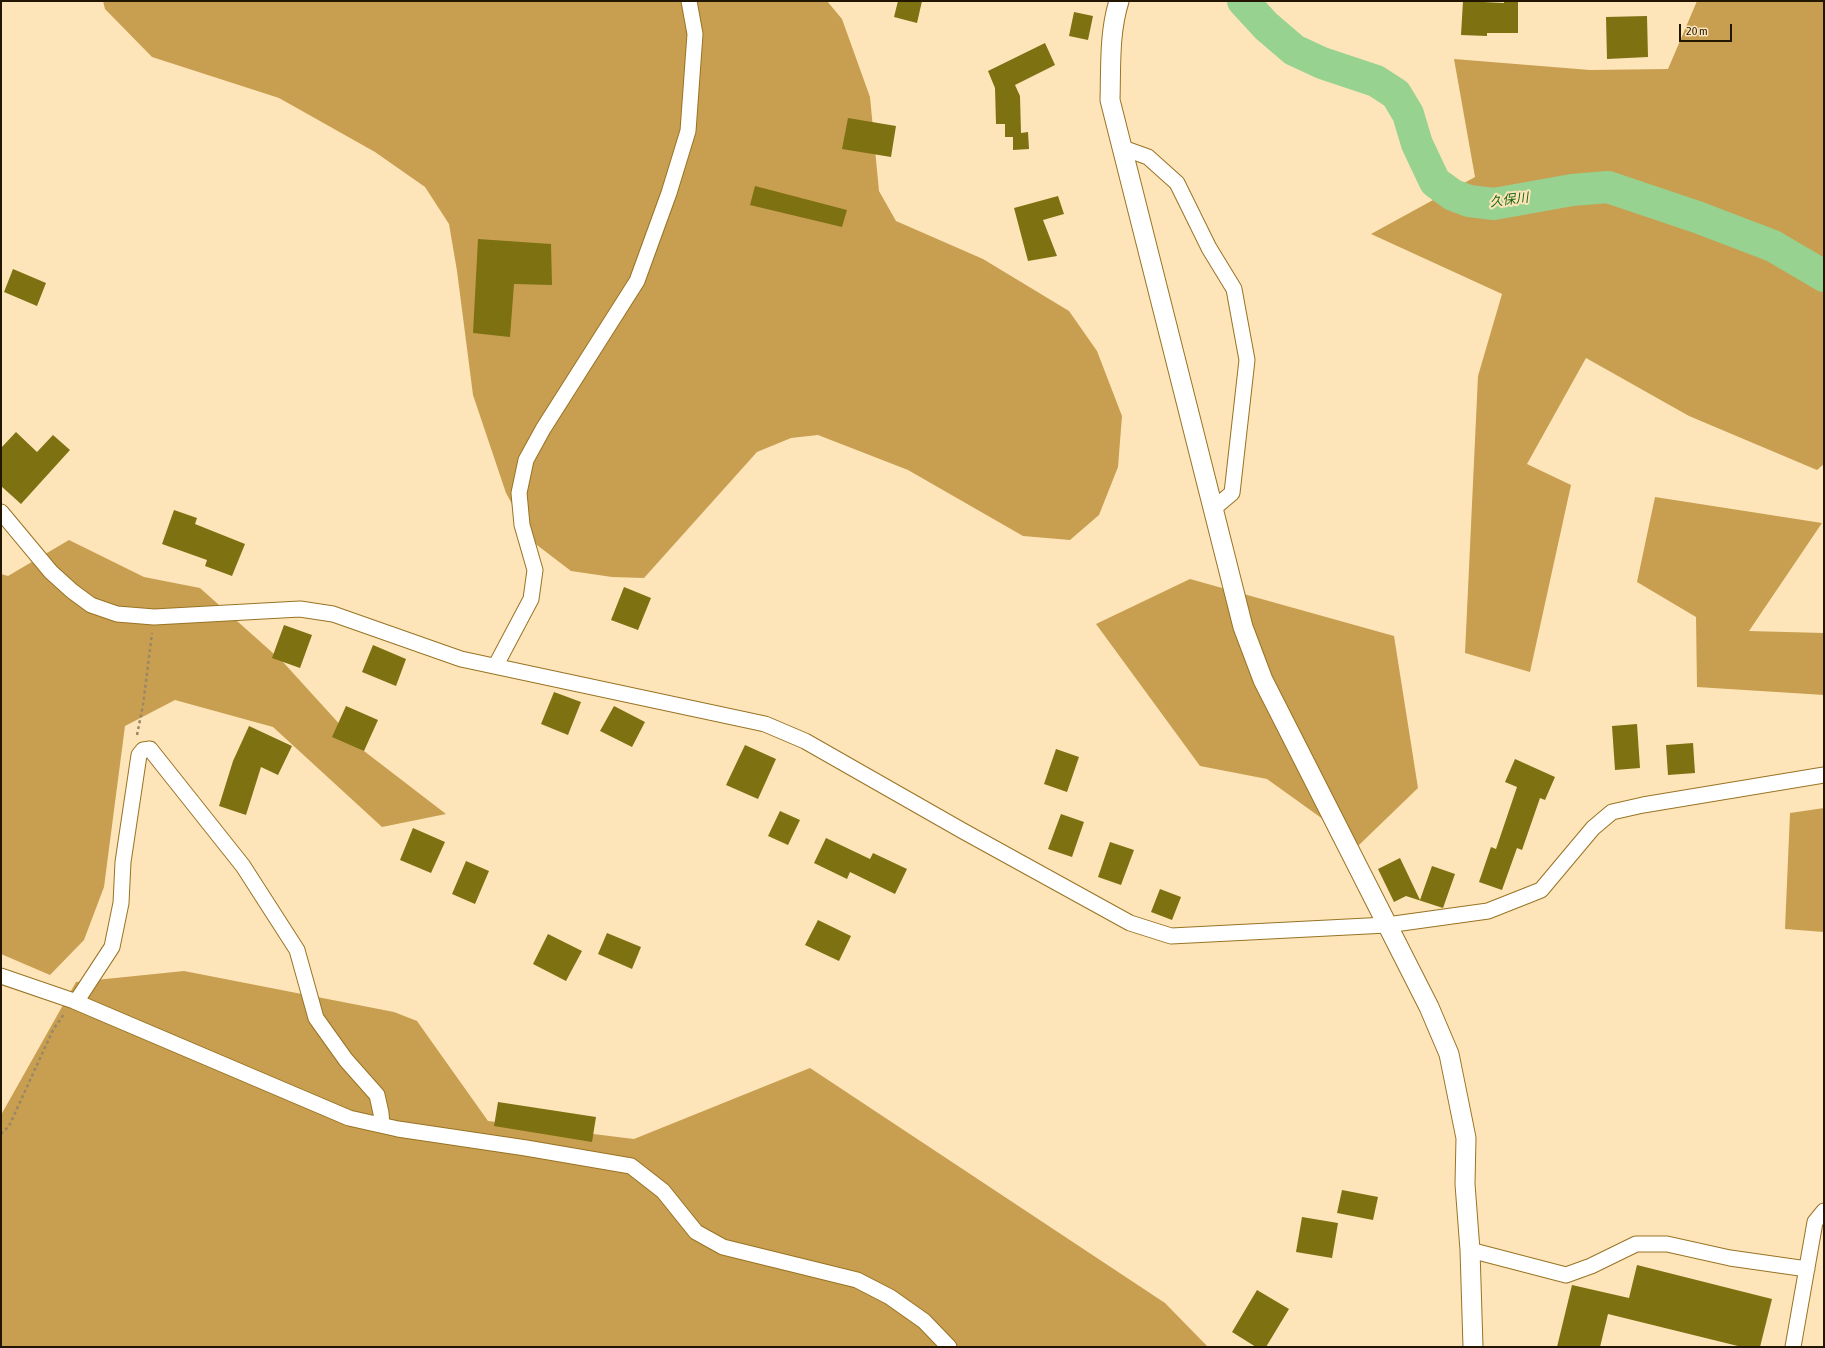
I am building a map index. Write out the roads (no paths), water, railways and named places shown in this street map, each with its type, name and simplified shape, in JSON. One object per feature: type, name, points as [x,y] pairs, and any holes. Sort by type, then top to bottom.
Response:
[{"type":"street","points":[[496,665],[531,600],[535,570],[522,526],[519,493],[526,460],[543,429],[637,281],[669,193],[688,131],[695,34],[689,1]]},
{"type":"street","points":[[1119,1],[1116,10],[1111,53],[1110,100],[1243,627],[1263,680],[1429,1007],[1449,1054],[1466,1138],[1465,1184],[1470,1250],[1473,1347]]},
{"type":"street","points":[[1123,148],[1148,157],[1177,183],[1209,248],[1234,289],[1247,360],[1232,493],[1213,509]]},
{"type":"street","points":[[1,512],[51,572],[72,591],[91,605],[117,614],[154,617],[300,610],[333,614],[461,659],[496,665],[765,724],[806,741],[963,831],[1130,923],[1171,936],[1387,925],[1488,911],[1541,890],[1592,828],[1612,812],[1643,805],[1824,775]]},
{"type":"street","points":[[75,1002],[112,947],[121,903],[123,862],[139,755],[143,750],[150,749],[243,866],[297,950],[316,1018],[346,1060],[377,1095],[382,1125]]},
{"type":"street","points":[[1,976],[75,1002],[349,1118],[382,1125],[631,1166],[663,1191],[696,1232],[722,1247],[858,1280],[890,1297],[924,1321],[949,1347]]},
{"type":"street","points":[[1793,1347],[1815,1222],[1824,1211]]},
{"type":"street","points":[[1470,1250],[1566,1275],[1591,1266],[1636,1244],[1666,1244],[1730,1258],[1806,1269]]},
{"type":"waterway","name":"久保川","points":[[1243,1],[1266,26],[1294,50],[1322,63],[1376,81],[1396,94],[1408,114],[1417,144],[1435,182],[1453,195],[1469,201],[1494,204],[1572,190],[1608,187],[1697,217],[1773,246],[1824,276]]}]
